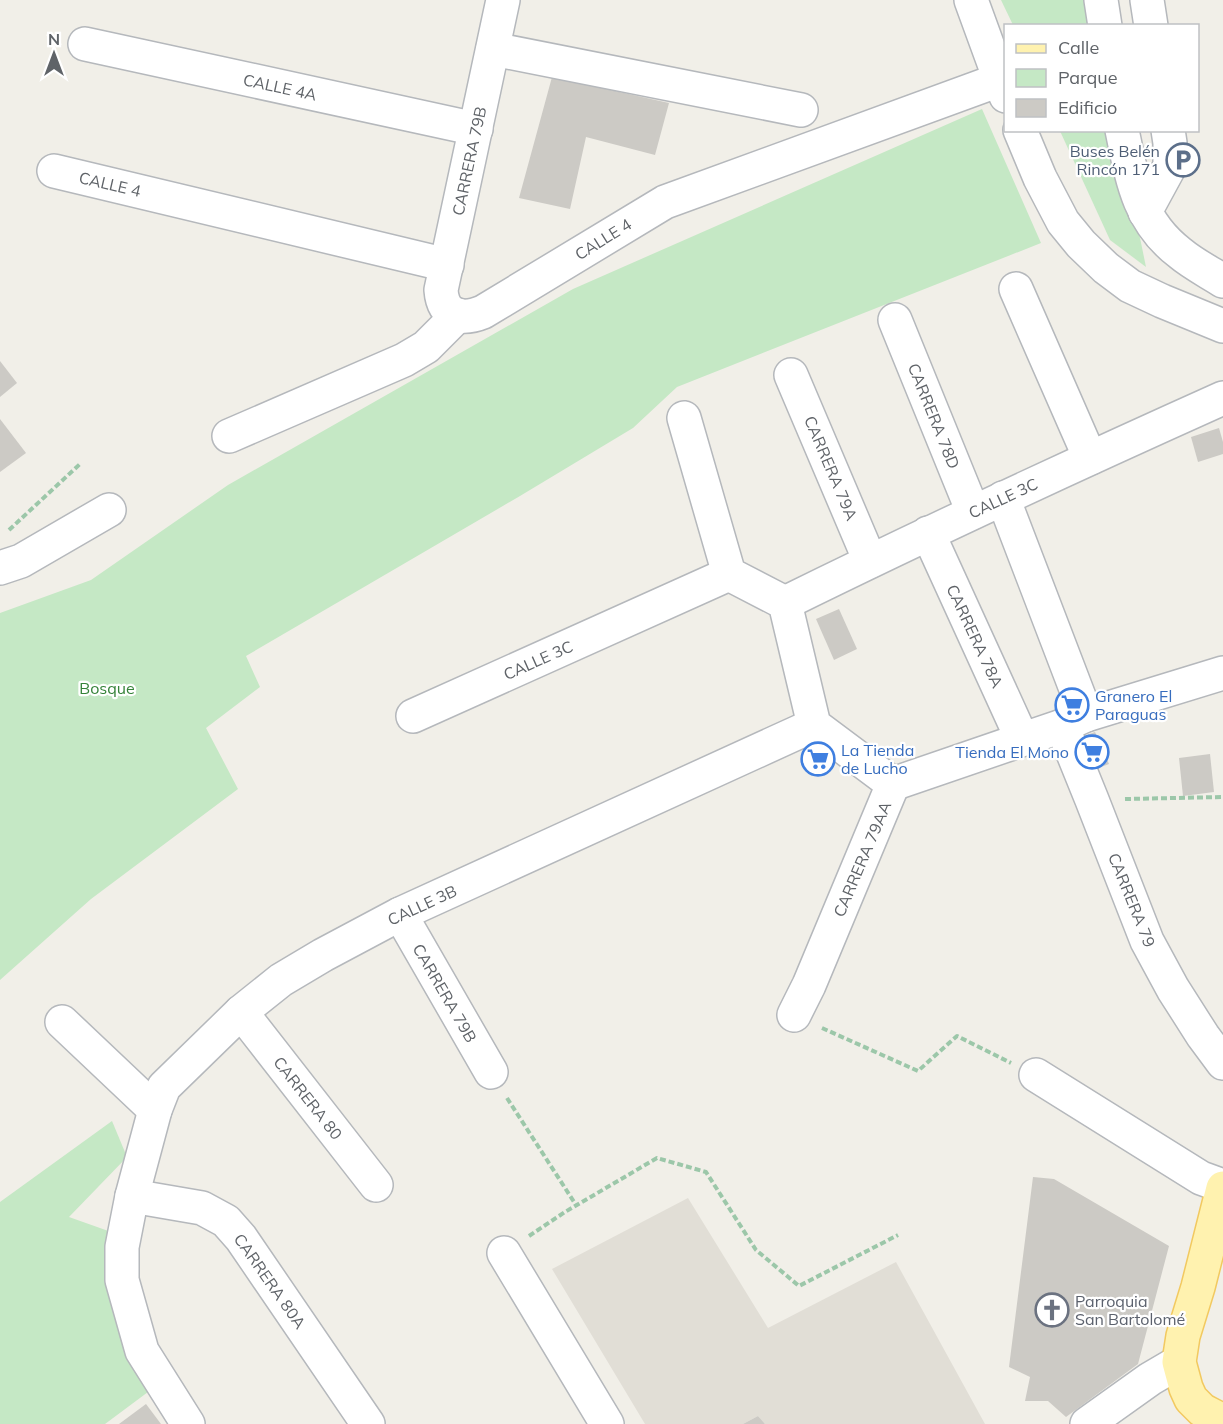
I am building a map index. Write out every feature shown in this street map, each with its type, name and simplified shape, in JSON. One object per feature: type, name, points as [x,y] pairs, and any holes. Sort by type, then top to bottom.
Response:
[{"type":"main road","points":[[1223,1187],[1183,1336],[1179,1362],[1191,1399],[1202,1410],[1223,1420]]},
{"type":"street","name":"CARRERA 79B","points":[[458,315],[450,311],[443,303],[441,290],[503,0]]},
{"type":"street","points":[[971,0],[1002,88]]},
{"type":"street","points":[[1101,0],[1105,24]]},
{"type":"street","points":[[1147,0],[1151,24]]},
{"type":"street","name":"CALLE 4A","points":[[85,44],[476,129]]},
{"type":"street","points":[[493,49],[801,110]]},
{"type":"street","name":"CALLE 4","points":[[458,315],[469,316],[483,312],[654,208],[676,197],[1002,88]]},
{"type":"street","points":[[1021,132],[1040,178],[1063,222],[1081,244],[1106,268],[1130,286],[1223,326]]},
{"type":"street","points":[[1122,132],[1133,181],[1145,213],[1160,235],[1180,254],[1223,281]]},
{"type":"street","points":[[1145,213],[1170,166],[1168,132]]},
{"type":"street","name":"CALLE 4","points":[[54,171],[447,265]]},
{"type":"street","points":[[1016,288],[1090,458]]},
{"type":"street","points":[[229,436],[404,360],[426,347],[458,315]]},
{"type":"street","name":"CARRERA 78D","points":[[895,320],[973,512]]},
{"type":"street","name":"CARRERA 79A","points":[[791,375],[870,561]]},
{"type":"street","name":"CALLE 3C","points":[[785,603],[928,533],[1223,398]]},
{"type":"street","points":[[684,418],[729,574],[785,603],[814,725]]},
{"type":"street","name":"CARRERA 79","points":[[1003,498],[1074,720],[1092,800],[1130,900],[1173,989],[1223,1063]]},
{"type":"street","points":[[0,568],[21,561],[109,510]]},
{"type":"street","name":"CARRERA 78A","points":[[928,533],[1022,739]]},
{"type":"street","name":"CALLE 3C","points":[[413,716],[729,574]]},
{"type":"street","points":[[893,784],[1074,720],[1223,673]]},
{"type":"street","name":"CARRERA 79AA","points":[[794,1015],[809,985],[893,784],[814,725]]},
{"type":"street","name":"CALLE 3B","points":[[188,1424],[142,1352],[122,1280],[122,1247],[132,1196],[155,1110],[164,1088],[240,1012],[281,980],[323,955],[400,914],[814,725]]},
{"type":"street","name":"CARRERA 79B","points":[[400,914],[491,1072]]},
{"type":"street","name":"CARRERA 80","points":[[240,1012],[376,1185]]},
{"type":"street","points":[[62,1022],[155,1110]]},
{"type":"street","points":[[1036,1075],[1201,1178],[1223,1187]]},
{"type":"street","name":"CARRERA 80A","points":[[132,1196],[202,1208],[226,1221],[368,1424]]},
{"type":"street","points":[[504,1253],[607,1424]]},
{"type":"street","points":[[1087,1424],[1150,1379],[1179,1362]]},
{"type":"path","points":[[8,531],[80,464]]},
{"type":"path","points":[[1092,800],[1223,797]]},
{"type":"path","points":[[794,1015],[918,1071],[957,1036],[1036,1075]]},
{"type":"path","points":[[491,1072],[576,1205]]},
{"type":"path","points":[[504,1253],[576,1205],[657,1158],[706,1172],[756,1250],[799,1286],[898,1235]]},
{"type":"shaded area","points":[[688,1198],[768,1328],[896,1262],[985,1424],[765,1424],[758,1416],[743,1424],[645,1424],[552,1269]]},
{"type":"green space","points":[[1001,0],[1090,0],[1096,24],[1013,24]]},
{"type":"green space","name":"Bosque","points":[[982,109],[1041,243],[677,387],[633,428],[246,656],[260,687],[206,728],[238,789],[91,899],[0,980],[0,613],[91,580],[228,485],[573,289]]},
{"type":"green space","points":[[1060,132],[1118,132],[1146,267],[1110,240]]},
{"type":"green space","points":[[112,1121],[127,1157],[69,1217],[114,1233],[148,1392],[105,1424],[0,1424],[0,1202]]},
{"type":"building","points":[[552,77],[669,103],[655,155],[586,137],[570,209],[519,198]]},
{"type":"building","points":[[0,361],[17,383],[0,397]]},
{"type":"building","points":[[0,419],[26,453],[0,472]]},
{"type":"building","points":[[1219,428],[1223,442],[1223,454],[1198,462],[1191,437]]},
{"type":"building","points":[[839,609],[857,649],[834,660],[816,619]]},
{"type":"building","name":"Tienda El Mono","points":[[1095,732],[1109,764],[1088,772],[1074,740]]},
{"type":"building","points":[[1210,754],[1214,792],[1183,796],[1179,758]]},
{"type":"building","points":[[1033,1177],[1054,1179],[1169,1246],[1138,1364],[1066,1417],[1048,1401],[1025,1401],[1030,1377],[1009,1367]]},
{"type":"building","points":[[146,1404],[161,1424],[119,1424]]},
{"type":"building","points":[[758,1416],[765,1424],[743,1424]]},
{"type":"place","name":"Buses Belén Rincón 171","points":[[1183,160]]},
{"type":"place","name":"Granero El Paraguas","points":[[1072,705]]},
{"type":"place","name":"Tienda El Mono","points":[[1092,752]]},
{"type":"place","name":"La Tienda de Lucho","points":[[818,759]]},
{"type":"place","name":"Parroquia San Bartolomé","points":[[1052,1310]]}]
